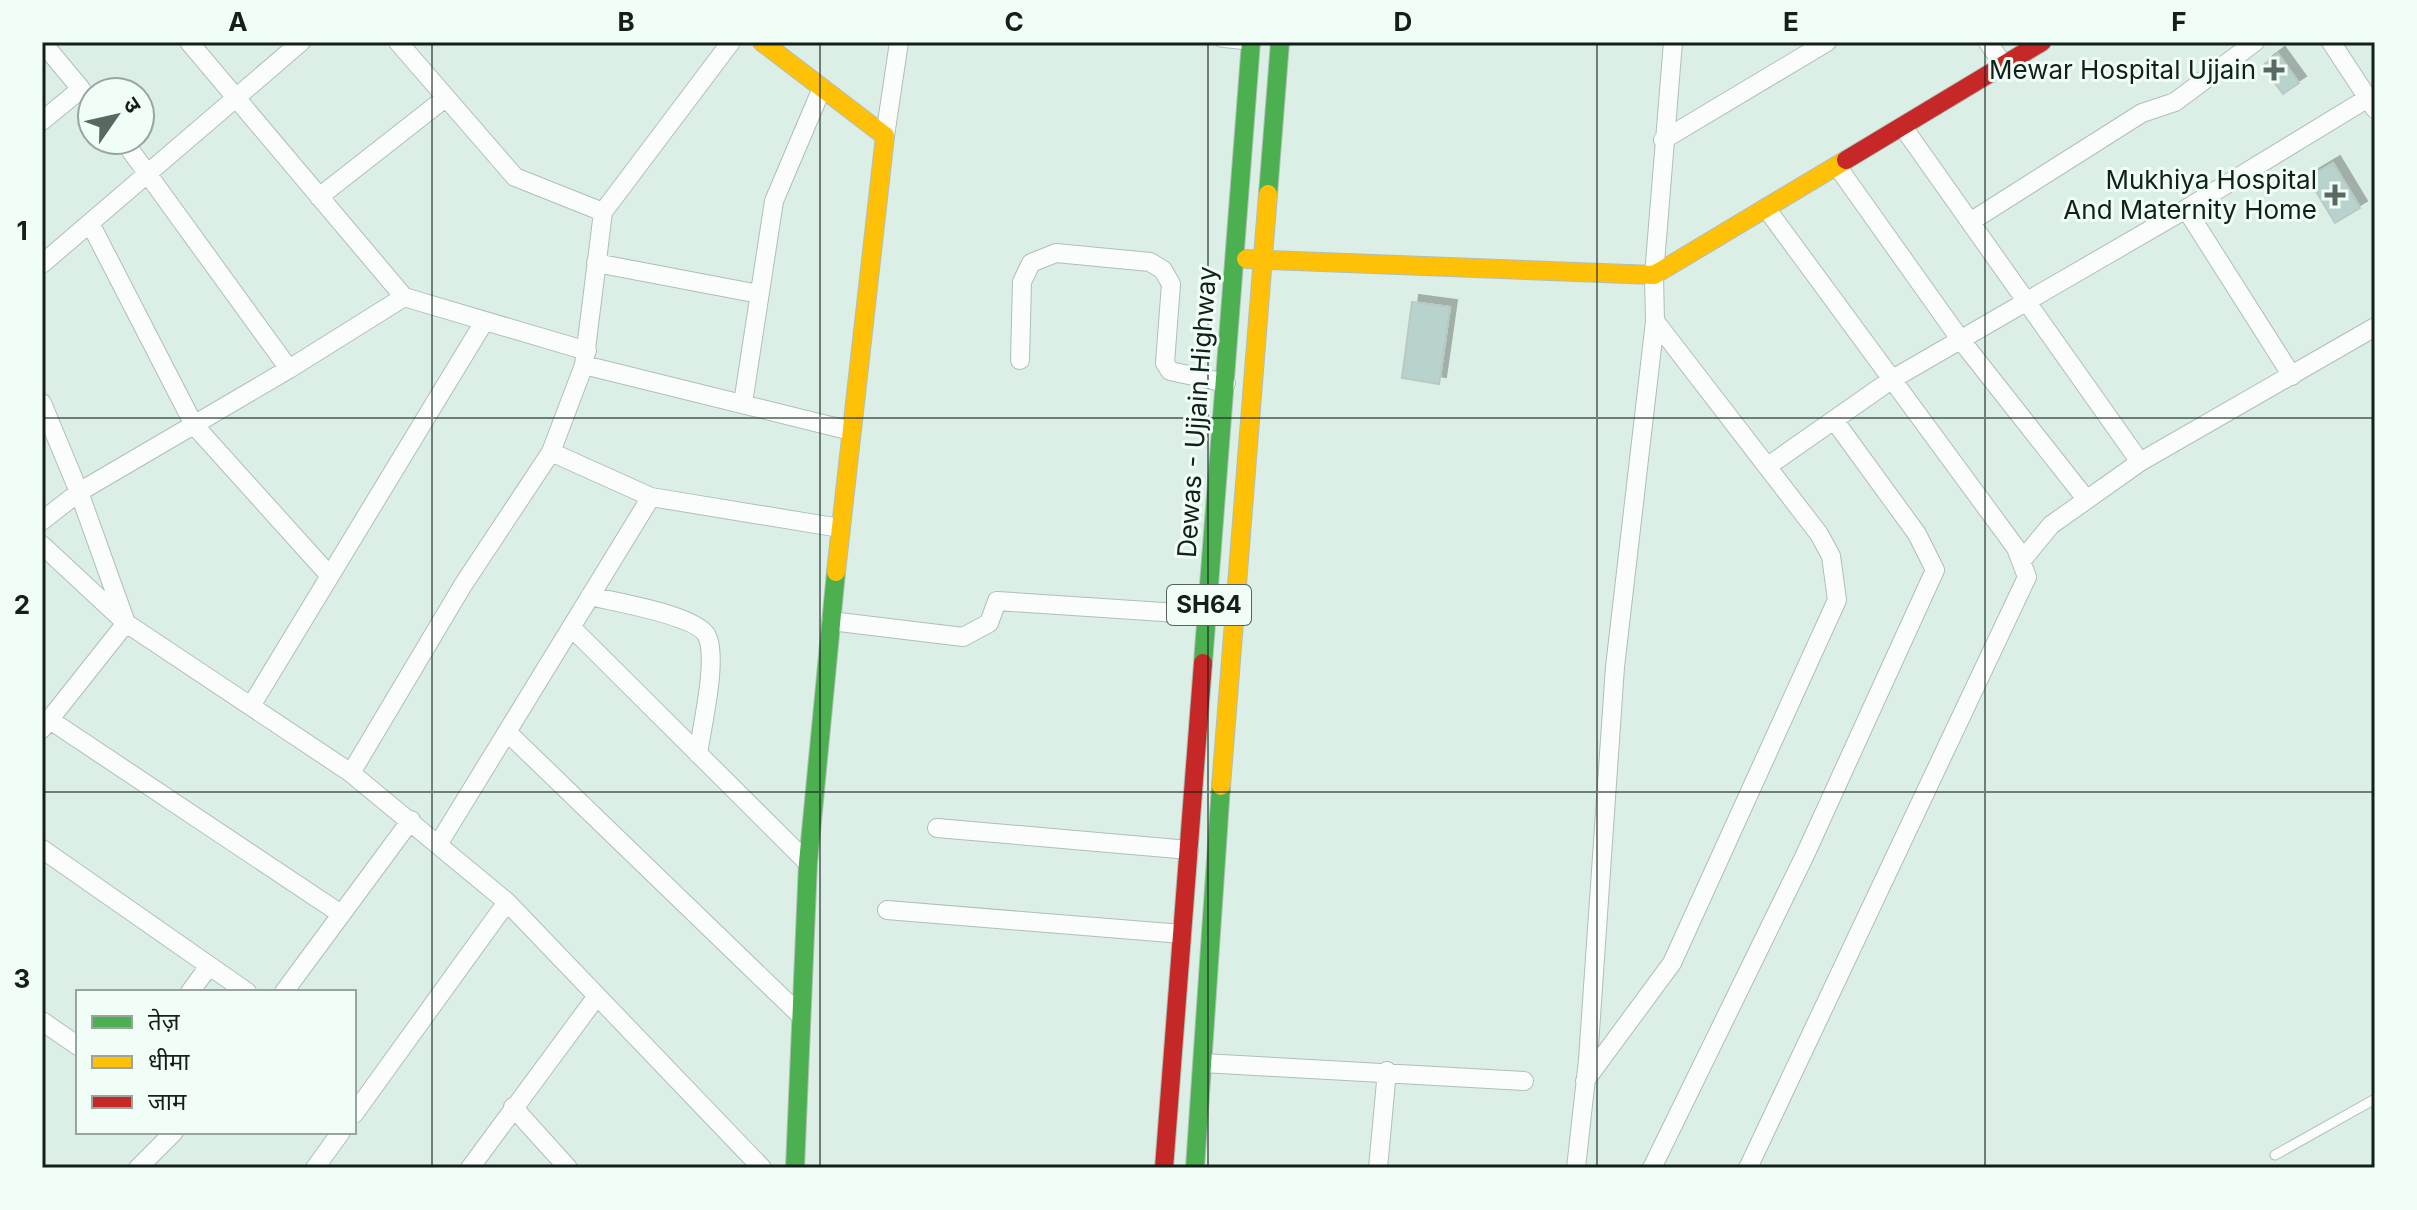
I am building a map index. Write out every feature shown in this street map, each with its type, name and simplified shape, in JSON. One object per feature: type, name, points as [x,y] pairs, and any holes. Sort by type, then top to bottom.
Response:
[{"type":"main road","name":"Dewas - Ujjain Highway","points":[[1195,1168],[1215,866],[1280,42]]},
{"type":"main road","points":[[1234,259],[1654,275],[2042,42]]},
{"type":"main road","points":[[765,43],[885,136],[840,528],[808,863],[795,1168]]},
{"type":"main road","name":"Dewas - Ujjain Highway","points":[[1164,1168],[1251,44]]},
{"type":"street","points":[[42,42],[76,82]]},
{"type":"street","points":[[189,42],[404,297],[586,358],[851,431]]},
{"type":"street","points":[[42,264],[301,42]]},
{"type":"street","points":[[398,42],[444,99],[515,177],[603,212]]},
{"type":"street","points":[[351,773],[463,585],[551,452],[586,358],[603,212],[731,42]]},
{"type":"street","points":[[885,136],[899,42]]},
{"type":"street","points":[[1576,1168],[1615,667],[1655,321],[1654,275],[1673,42]]},
{"type":"street","points":[[1663,140],[1827,42]]},
{"type":"street","points":[[1988,42],[2004,66]]},
{"type":"street","points":[[1970,222],[2142,113],[2175,102],[2255,42]]},
{"type":"street","points":[[1768,466],[1891,380],[2372,104],[2331,42]]},
{"type":"street","points":[[743,403],[774,201],[822,88]]},
{"type":"street","points":[[319,197],[444,99]]},
{"type":"street","points":[[42,121],[76,101]]},
{"type":"street","points":[[1903,127],[2140,462]]},
{"type":"street","points":[[136,156],[289,369]]},
{"type":"street","points":[[1837,166],[1960,339],[2086,499]]},
{"type":"street","points":[[1748,1168],[2025,585],[2027,570],[2023,559],[1766,208]]},
{"type":"street","points":[[2186,209],[2292,376]]},
{"type":"street","points":[[90,223],[194,425],[330,576]]},
{"type":"street","points":[[1020,360],[1022,282],[1031,263],[1056,253],[1150,262],[1163,270],[1171,284],[1165,363],[1170,371],[1226,383]]},
{"type":"street","points":[[596,263],[759,294]]},
{"type":"street","points":[[42,521],[79,492],[289,369],[404,297]]},
{"type":"street","points":[[1585,1081],[1672,963],[1837,600],[1831,556],[1819,534],[1655,321]]},
{"type":"street","points":[[251,706],[484,322]]},
{"type":"street","points":[[2023,559],[2051,525],[2140,462],[2375,327]]},
{"type":"street","points":[[42,403],[79,492],[126,623]]},
{"type":"street","points":[[1652,1168],[1805,855],[1935,570],[1917,534],[1834,420]]},
{"type":"street","points":[[551,452],[651,497],[840,528]]},
{"type":"street","points":[[439,843],[651,497]]},
{"type":"street","points":[[42,545],[126,623],[351,773],[439,843],[507,902],[762,1168]]},
{"type":"street","points":[[590,596],[692,622],[707,633],[711,652],[698,754]]},
{"type":"street","points":[[831,621],[963,637],[989,623],[997,601],[1208,615]]},
{"type":"street","points":[[126,623],[46,724],[341,914]]},
{"type":"street","points":[[571,627],[808,863]]},
{"type":"street","points":[[507,732],[800,1015]]},
{"type":"street","points":[[285,990],[411,820]]},
{"type":"street","points":[[937,828],[1189,850]]},
{"type":"street","points":[[42,849],[244,990]]},
{"type":"street","points":[[356,1111],[507,902]]},
{"type":"street","points":[[887,910],[1182,934]]},
{"type":"street","points":[[191,990],[209,966]]},
{"type":"street","points":[[470,1168],[597,996]]},
{"type":"street","points":[[42,1021],[76,1045]]},
{"type":"street","points":[[1203,1063],[1524,1081]]},
{"type":"street","points":[[1378,1168],[1387,1071]]},
{"type":"street","points":[[513,1107],[568,1168]]},
{"type":"street","points":[[138,1168],[172,1134]]},
{"type":"street","points":[[315,1168],[340,1134]]},
{"type":"lane","points":[[1220,42],[1251,44]]},
{"type":"lane","points":[[2275,1155],[2375,1099]]},
{"type":"building","points":[[2278,54],[2299,83],[2283,94],[2262,66]]},
{"type":"building","points":[[2333,163],[2360,208],[2335,223],[2308,178]]},
{"type":"building","points":[[1412,302],[1450,307],[1439,384],[1402,378]]},
{"type":"traffic: fast","points":[[1203,663],[1251,42]]},
{"type":"traffic: fast","points":[[1268,194],[1280,42]]},
{"type":"traffic: fast","points":[[795,1168],[808,863],[836,572]]},
{"type":"traffic: fast","points":[[1195,1168],[1221,786]]},
{"type":"traffic: slow","points":[[762,42],[885,136],[836,572]]},
{"type":"traffic: slow","points":[[1246,259],[1654,275],[1846,160]]},
{"type":"traffic: slow","points":[[1221,786],[1268,194]]},
{"type":"traffic: jam","points":[[1846,160],[2042,42]]},
{"type":"traffic: jam","points":[[1164,1168],[1203,663]]},
{"type":"place","name":"Mewar Hospital Ujjain","points":[[2274,70]]},
{"type":"place","name":"Mukhiya Hospital And Maternity Home","points":[[2335,195]]}]
